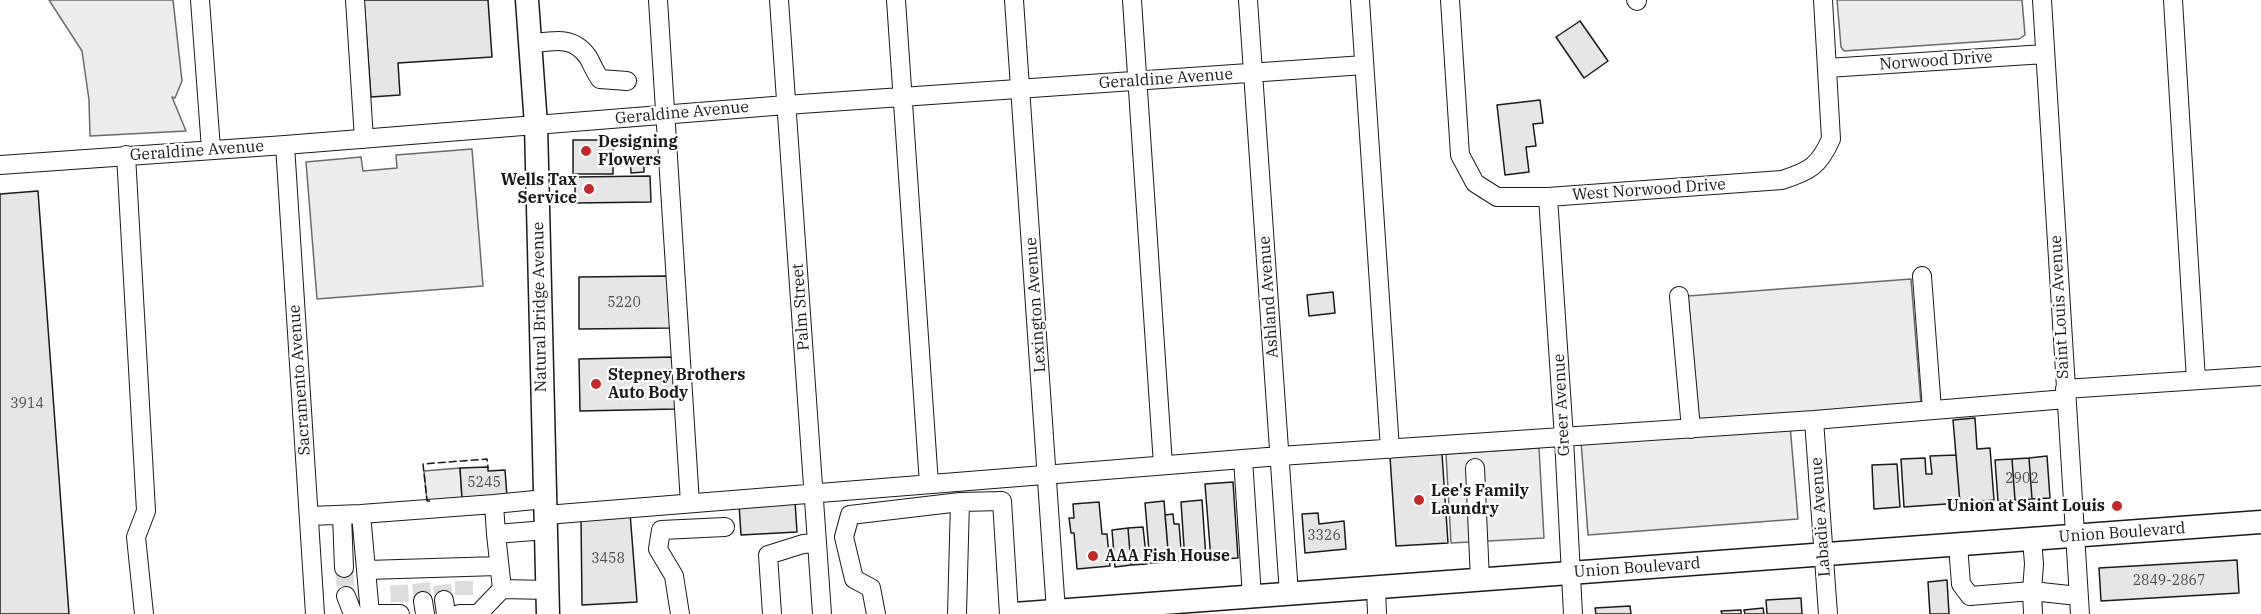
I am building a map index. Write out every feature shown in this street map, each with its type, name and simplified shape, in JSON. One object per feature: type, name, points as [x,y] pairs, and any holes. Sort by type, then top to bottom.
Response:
[{"type":"main road","name":"Natural Bridge Avenue","points":[[527,0],[536,125],[548,614]]},
{"type":"main road","name":"Union Boulevard","points":[[1011,614],[2261,522]]},
{"type":"street","points":[[200,0],[211,149]]},
{"type":"street","points":[[355,0],[364,139]]},
{"type":"street","points":[[658,0],[690,503]]},
{"type":"street","name":"Palm Street","points":[[779,0],[822,614]]},
{"type":"street","points":[[896,0],[929,484]]},
{"type":"street","name":"Lexington Avenue","points":[[1014,0],[1056,611]]},
{"type":"street","points":[[1132,0],[1163,465]]},
{"type":"street","name":"Ashland Avenue","points":[[1248,0],[1289,594]]},
{"type":"street","points":[[1360,0],[1390,449]]},
{"type":"street","name":"West Norwood Drive","points":[[1450,0],[1460,155],[1475,183],[1497,197],[1548,197],[1782,180],[1803,173],[1822,159],[1831,139],[1827,68]]},
{"type":"street","points":[[1823,0],[1827,68]]},
{"type":"street","name":"Saint Louis Avenue","points":[[2042,0],[2079,605]]},
{"type":"street","points":[[2173,0],[2196,381]]},
{"type":"street","points":[[530,44],[563,40],[571,42],[581,49],[600,79],[627,81]]},
{"type":"street","name":"Norwood Drive","points":[[1827,68],[2045,54]]},
{"type":"street","name":"Geraldine Avenue","points":[[0,165],[786,105],[1364,65]]},
{"type":"street","name":"Sacramento Avenue","points":[[285,145],[315,614]]},
{"type":"street","points":[[126,155],[146,511],[136,537],[144,614]]},
{"type":"street","name":"Greer Avenue","points":[[1548,197],[1573,614]]},
{"type":"street","points":[[1922,276],[1932,410]]},
{"type":"street","points":[[1679,296],[1691,429]]},
{"type":"street","points":[[496,534],[546,515],[1280,456],[1814,420],[2261,376]]},
{"type":"street","name":"Labadie Avenue","points":[[1814,420],[1828,614]]},
{"type":"street","points":[[1243,459],[1252,597]]},
{"type":"street","points":[[1474,468],[1480,580]]},
{"type":"street","points":[[876,614],[872,588],[854,579],[844,537],[850,514],[960,502],[1002,501],[1011,614]]},
{"type":"street","points":[[957,614],[960,502]]},
{"type":"street","points":[[309,516],[494,504],[546,515]]},
{"type":"street","points":[[494,504],[498,566],[502,589]]},
{"type":"street","points":[[361,514],[369,614],[399,597],[422,592],[443,592],[498,566]]},
{"type":"street","points":[[342,515],[344,568]]},
{"type":"street","points":[[680,614],[674,576],[658,549],[661,531],[724,527]]},
{"type":"street","points":[[2032,539],[2033,614]]},
{"type":"street","points":[[772,614],[768,555],[803,544],[817,543]]},
{"type":"street","points":[[1958,545],[1961,584],[1970,596],[2032,591],[2079,605]]},
{"type":"street","points":[[367,570],[399,597]]},
{"type":"street","points":[[464,581],[465,614]]},
{"type":"street","points":[[1376,587],[1377,614]]},
{"type":"street","points":[[459,614],[478,614],[502,589],[548,590]]},
{"type":"street","points":[[346,596],[353,614]]},
{"type":"shaded area","points":[[49,0],[173,0],[182,81],[175,98],[172,97],[186,131],[90,136],[89,100],[82,51]]},
{"type":"shaded area","points":[[1837,0],[2022,0],[2025,35],[2019,39],[1844,51],[1841,47]]},
{"type":"shaded area","points":[[472,149],[483,286],[317,299],[306,162],[361,157],[363,171],[397,168],[396,155]]},
{"type":"shaded area","points":[[1911,279],[1921,404],[1699,422],[1688,296]]},
{"type":"shaded area","points":[[1790,425],[1798,519],[1588,535],[1581,441]]},
{"type":"shaded area","points":[[1539,448],[1544,538],[1451,543],[1446,454]]},
{"type":"shaded area","points":[[460,468],[462,498],[427,501],[424,471]]},
{"type":"building","points":[[364,0],[488,0],[492,57],[398,63],[400,95],[371,97]]},
{"type":"building","points":[[1580,21],[1608,61],[1584,78],[1556,37]]},
{"type":"building","points":[[1540,100],[1543,123],[1533,124],[1536,146],[1526,147],[1529,172],[1505,175],[1497,105]]},
{"type":"building","points":[[573,140],[613,140],[613,174],[573,174]]},
{"type":"building","points":[[630,157],[644,157],[644,172],[631,173]]},
{"type":"building","points":[[650,176],[651,202],[575,203],[575,177]]},
{"type":"building","points":[[38,191],[69,614],[0,614],[0,194]]},
{"type":"building","points":[[667,276],[672,328],[579,329],[579,277]]},
{"type":"building","points":[[1333,292],[1335,313],[1309,316],[1307,295]]},
{"type":"building","points":[[674,357],[676,409],[580,411],[579,359]]},
{"type":"building","points":[[1975,418],[1977,449],[1990,448],[1994,500],[1960,503],[1953,420]]},
{"type":"building","name":"Lee's Family Laundry","points":[[1442,454],[1448,543],[1396,546],[1390,457]]},
{"type":"building","points":[[1956,455],[1960,503],[1904,507],[1901,459],[1925,458],[1926,474],[1932,474],[1930,456]]},
{"type":"building","points":[[2047,456],[2050,498],[2032,499],[2029,458]]},
{"type":"building","points":[[2029,458],[2032,499],[2015,500],[2012,459]]},
{"type":"building","points":[[2012,459],[2015,500],[1998,501],[1995,460]]},
{"type":"building","points":[[1897,464],[1900,507],[1874,509],[1872,465]]},
{"type":"building","points":[[488,467],[488,471],[505,470],[507,496],[462,498],[460,468]]},
{"type":"building","points":[[1233,482],[1238,558],[1211,560],[1205,484]]},
{"type":"building","points":[[1202,500],[1206,559],[1185,561],[1181,502]]},
{"type":"building","points":[[795,501],[797,532],[741,535],[739,504]]},
{"type":"building","points":[[1164,501],[1169,562],[1150,563],[1145,503]]},
{"type":"building","points":[[1099,502],[1102,534],[1107,534],[1110,566],[1077,569],[1074,533],[1071,533],[1069,518],[1074,518],[1073,504]]},
{"type":"building","points":[[630,513],[637,602],[582,605],[581,517]]},
{"type":"building","points":[[1318,513],[1319,524],[1344,521],[1346,549],[1305,553],[1302,514]]},
{"type":"building","points":[[1173,514],[1174,524],[1179,524],[1182,561],[1169,562],[1165,515]]},
{"type":"building","points":[[1143,527],[1147,564],[1131,565],[1128,528]]},
{"type":"building","points":[[1128,528],[1131,565],[1115,567],[1112,530]]},
{"type":"building","points":[[2237,560],[2239,593],[2101,601],[2099,568]]},
{"type":"building","points":[[1947,580],[1949,614],[1930,614],[1928,582]]},
{"type":"building","points":[[1801,598],[1802,614],[1767,614],[1766,600]]},
{"type":"building","points":[[1630,606],[1631,614],[1596,614],[1595,608]]},
{"type":"building","points":[[1763,608],[1764,614],[1745,614],[1744,610]]},
{"type":"building","points":[[1741,610],[1741,614],[1722,614],[1721,611]]},
{"type":"tunnel","points":[[344,568],[346,596]]},
{"type":"tunnel","points":[[464,581],[464,595]]},
{"type":"tunnel","points":[[421,583],[423,601]]},
{"type":"tunnel","points":[[399,585],[400,602]]},
{"type":"tunnel","points":[[442,585],[444,600]]},
{"type":"fence","points":[[430,501],[427,501],[423,464],[487,459],[488,467]]},
{"type":"place","name":"Designing Flowers","points":[[586,151]]},
{"type":"place","name":"Wells Tax Service","points":[[589,189]]},
{"type":"place","name":"Stepney Brothers Auto Body","points":[[596,384]]},
{"type":"place","name":"Lee's Family Laundry","points":[[1419,500]]},
{"type":"place","name":"Union at Saint Louis","points":[[2117,506]]},
{"type":"place","name":"AAA Fish House","points":[[1093,556]]}]
